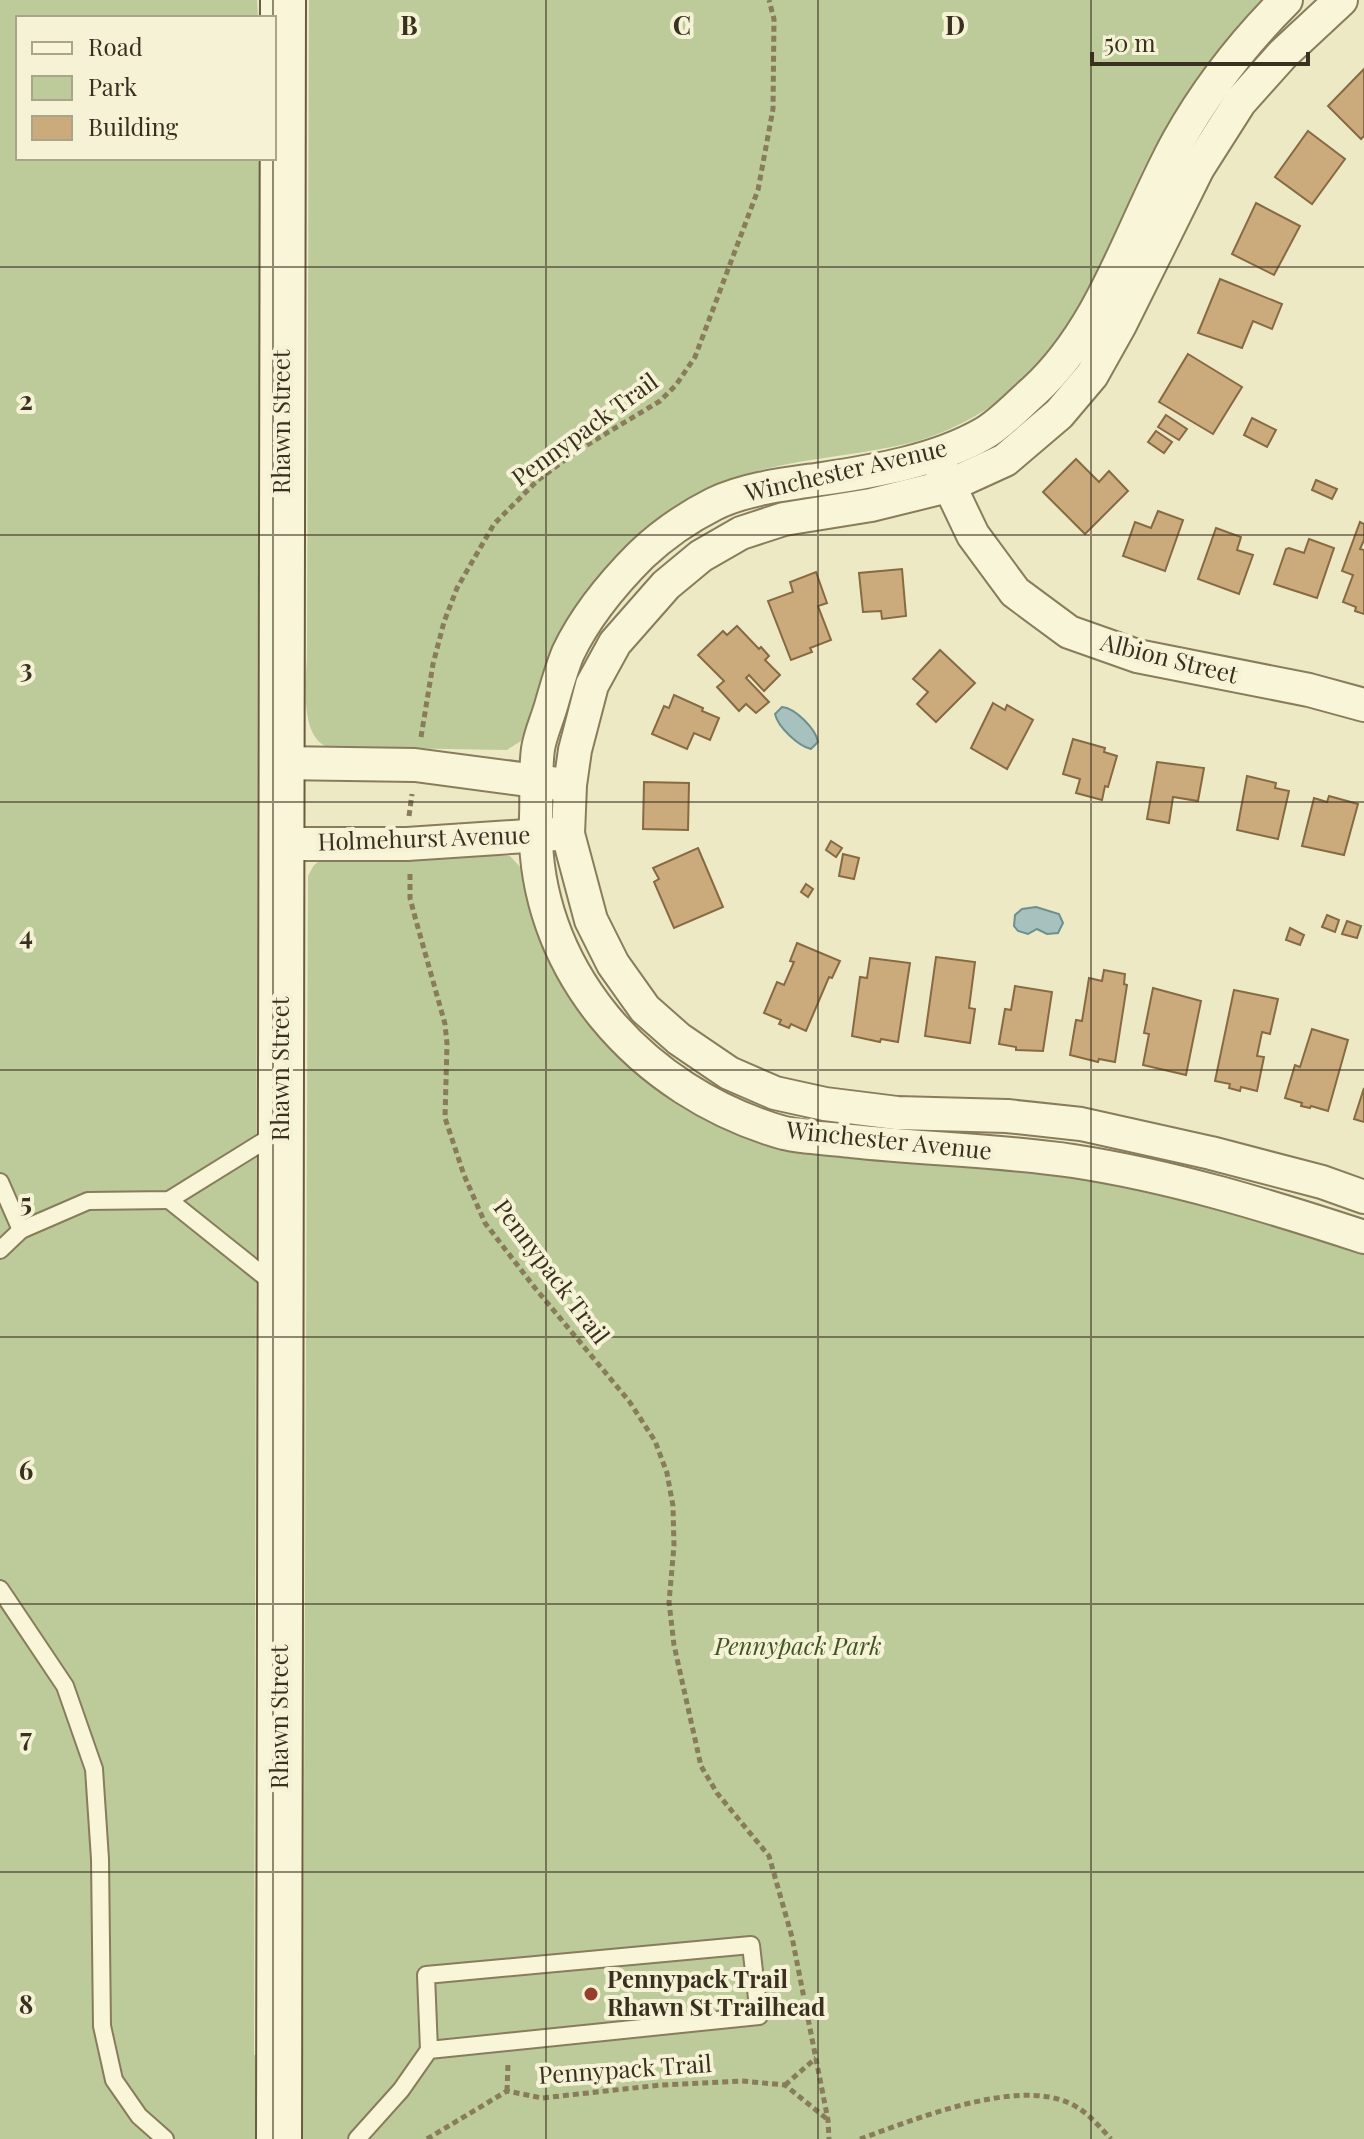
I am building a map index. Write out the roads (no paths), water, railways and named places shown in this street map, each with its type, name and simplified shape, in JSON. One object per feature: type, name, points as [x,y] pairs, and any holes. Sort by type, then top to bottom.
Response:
[{"type":"main road","name":"Rhawn Street","points":[[279,2139],[283,0]]},
{"type":"street","name":"Winchester Avenue","points":[[1286,0],[1249,39],[1221,75],[1178,141],[1123,256],[1073,347],[1039,386],[986,433],[935,455],[847,475],[759,489],[716,503],[677,526],[641,555],[591,613],[567,655],[538,748],[535,834],[543,895],[556,939],[580,984],[612,1029],[691,1093],[736,1115],[788,1134],[1074,1161],[1177,1182],[1274,1208],[1364,1237]]},
{"type":"street","name":"Winchester Avenue","points":[[1341,0],[1276,61],[1240,102],[1198,168],[1092,375],[1059,414],[1005,460],[948,486],[871,505],[784,519],[741,533],[701,556],[666,585],[615,643],[592,685],[575,750],[568,834],[591,920],[613,964],[645,1009],[679,1039],[729,1073],[775,1093],[825,1104],[897,1113],[1007,1116],[1081,1124],[1211,1153],[1322,1182],[1364,1197]]},
{"type":"street","points":[[1249,39],[1276,61]]},
{"type":"street","name":"Albion Street","points":[[935,455],[973,535],[1015,592],[1069,632],[1137,656],[1309,690],[1364,705]]},
{"type":"street","points":[[280,763],[415,765],[570,785]]},
{"type":"street","name":"Holmehurst Avenue","points":[[280,844],[407,844],[568,834]]},
{"type":"street","points":[[1074,1161],[1081,1124]]},
{"type":"lane","points":[[0,1250],[21,1230],[88,1201],[169,1200],[281,1130]]},
{"type":"lane","points":[[0,1182],[21,1230]]},
{"type":"lane","points":[[169,1200],[281,1290]]},
{"type":"lane","points":[[0,1589],[65,1686],[94,1769],[100,1859],[102,2026],[114,2080],[139,2116],[165,2139]]},
{"type":"lane","points":[[357,2139],[401,2090],[429,2050],[426,1975],[751,1945],[759,2016],[429,2050]]},
{"type":"water","points":[[782,707],[799,715],[809,725],[818,742],[811,749],[795,740],[780,725],[775,714]]},
{"type":"water","points":[[1036,907],[1059,914],[1063,923],[1058,933],[1047,934],[1037,929],[1028,934],[1018,931],[1014,926],[1015,915],[1022,909]]},
{"type":"place","name":"Pennypack Trail Rhawn St Trailhead","points":[[591,1994]]},
{"type":"park label","name":"Pennypack Park","points":[[798,1647]]}]
